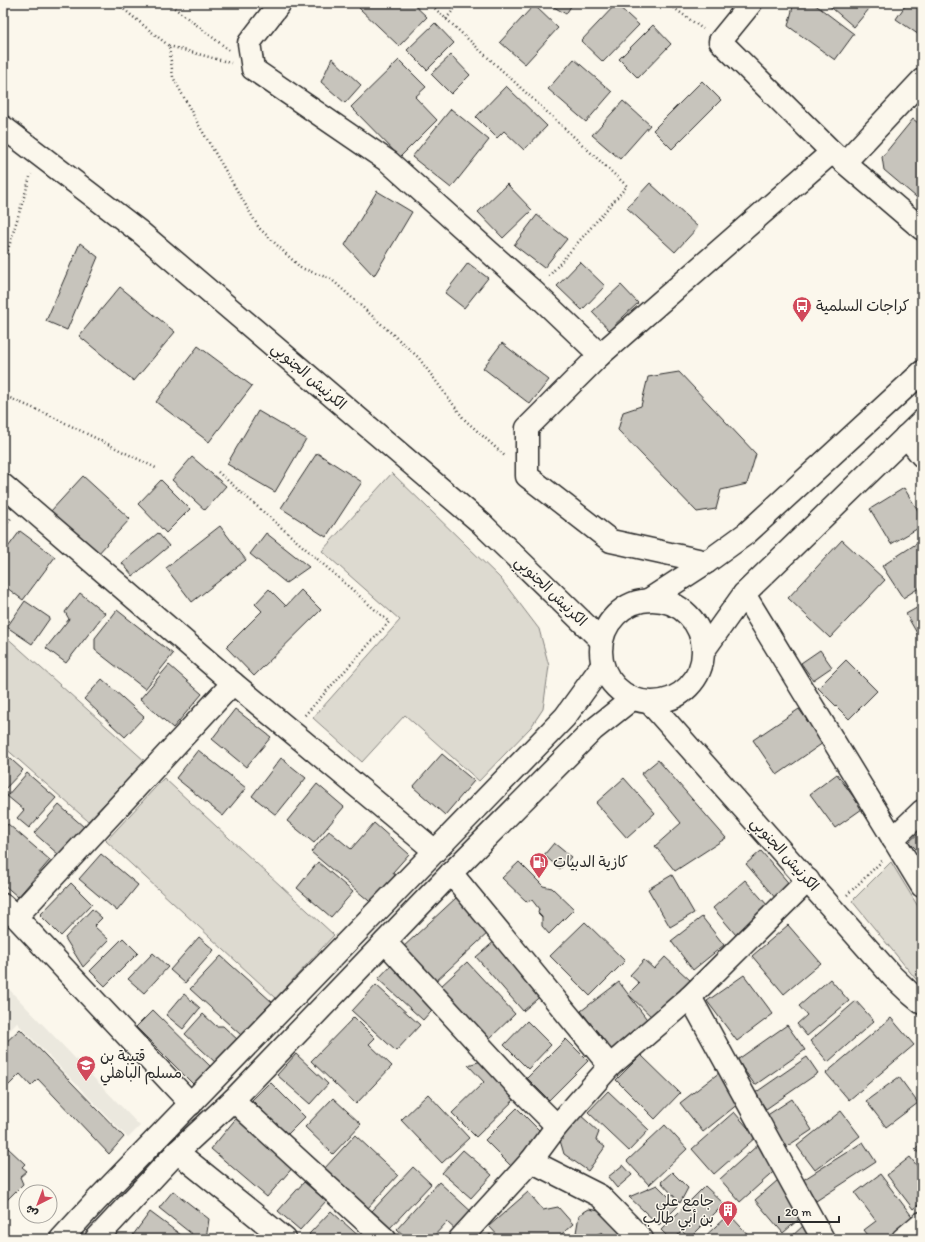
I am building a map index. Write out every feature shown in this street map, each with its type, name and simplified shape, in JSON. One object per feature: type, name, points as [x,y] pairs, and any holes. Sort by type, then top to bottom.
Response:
[{"type":"street","points":[[280,3],[249,43],[253,69],[389,162],[534,292],[600,355]]},
{"type":"street","points":[[751,3],[720,41],[839,157],[922,229]]},
{"type":"street","points":[[707,562],[611,541],[527,476],[527,428],[600,355],[839,157],[922,80]]},
{"type":"street","name":"الكرنيش الجنوبي","points":[[3,127],[140,232],[481,523],[602,640]]},
{"type":"street","points":[[650,599],[707,562],[747,533],[922,372]]},
{"type":"street","points":[[704,650],[744,594],[922,421]]},
{"type":"street","points":[[906,436],[922,456]]},
{"type":"street","points":[[3,485],[232,683],[436,851]]},
{"type":"street","points":[[744,594],[922,886]]},
{"type":"street","points":[[650,599],[666,601],[681,608],[693,619],[701,634],[704,650],[702,666],[695,681],[683,693],[667,701],[641,701],[617,689],[606,675],[602,666],[602,640],[608,624],[620,611],[634,602],[650,599]]},
{"type":"street","points":[[61,1239],[565,717],[602,666]]},
{"type":"street","points":[[191,1104],[9,911],[232,683]]},
{"type":"street","points":[[96,1239],[176,1152],[233,1100],[451,873],[593,730],[641,701]]},
{"type":"street","name":"الكرنيش الجنوبي","points":[[641,701],[808,880],[892,976],[922,1002]]},
{"type":"street","points":[[893,839],[922,811]]},
{"type":"street","points":[[451,873],[610,1066]]},
{"type":"street","points":[[460,1239],[532,1161],[558,1126],[610,1066],[690,997],[808,880]]},
{"type":"street","points":[[385,942],[521,1090],[558,1126]]},
{"type":"street","points":[[690,997],[824,1239]]},
{"type":"street","points":[[233,1100],[385,1239]]},
{"type":"street","points":[[176,1152],[285,1239]]},
{"type":"street","points":[[532,1161],[600,1196],[642,1239]]},
{"type":"street","points":[[904,1239],[922,1223]]},
{"type":"path","points":[[114,3],[169,46],[253,69]]},
{"type":"path","points":[[168,3],[253,69]]},
{"type":"path","points":[[429,3],[628,186],[534,292]]},
{"type":"path","points":[[446,19],[459,3]]},
{"type":"path","points":[[667,3],[720,41]]},
{"type":"path","points":[[169,46],[173,77],[197,122],[259,228],[301,268],[331,279],[418,357],[464,419],[527,476]]},
{"type":"path","points":[[3,266],[37,153]]},
{"type":"path","points":[[3,395],[52,416],[158,469]]},
{"type":"path","points":[[218,472],[389,622],[290,731]]},
{"type":"path","points":[[834,909],[885,858],[893,839]]},
{"type":"shaded area","points":[[392,473],[501,579],[539,629],[549,666],[543,709],[531,727],[479,781],[405,715],[362,762],[313,718],[400,620],[322,551]]},
{"type":"shaded area","points":[[3,634],[145,761],[88,821],[3,746]]},
{"type":"shaded area","points":[[164,778],[334,935],[276,998],[106,841]]},
{"type":"shaded area","points":[[891,862],[922,913],[922,983],[915,978],[852,901]]},
{"type":"shaded area","name":"قتيبة بن مسلم الباهلي","points":[[3,983],[140,1126],[128,1138],[17,1023],[3,1037]]},
{"type":"building","points":[[363,3],[412,3],[427,17],[399,46],[359,8]]},
{"type":"building","points":[[547,3],[573,3],[566,14]]},
{"type":"building","points":[[794,3],[813,3],[854,34],[835,60],[788,26]]},
{"type":"building","points":[[826,3],[874,3],[854,27]]},
{"type":"building","points":[[907,3],[922,3],[922,37],[896,19]]},
{"type":"building","points":[[616,4],[639,25],[603,62],[581,41]]},
{"type":"building","points":[[534,5],[558,28],[525,64],[500,42]]},
{"type":"building","points":[[435,23],[454,43],[427,70],[407,50]]},
{"type":"building","points":[[653,25],[671,44],[638,78],[619,59]]},
{"type":"building","points":[[451,55],[470,75],[451,94],[431,74]]},
{"type":"building","points":[[332,58],[361,85],[345,103],[321,82]]},
{"type":"building","points":[[574,59],[612,92],[586,122],[548,89]]},
{"type":"building","points":[[399,60],[426,87],[415,97],[437,120],[400,157],[351,107]]},
{"type":"building","points":[[702,81],[721,100],[672,149],[653,130]]},
{"type":"building","points":[[506,86],[547,126],[524,150],[504,131],[497,138],[476,117]]},
{"type":"building","points":[[623,101],[650,125],[620,159],[592,135]]},
{"type":"building","points":[[451,109],[489,140],[451,188],[412,157]]},
{"type":"building","points":[[913,119],[922,126],[922,202],[884,170],[882,157]]},
{"type":"building","points":[[650,183],[698,227],[675,252],[627,208]]},
{"type":"building","points":[[507,184],[532,210],[503,238],[478,212]]},
{"type":"building","points":[[377,191],[412,212],[374,276],[345,245]]},
{"type":"building","points":[[537,215],[567,239],[544,268],[514,245]]},
{"type":"building","points":[[80,243],[98,257],[67,330],[46,321]]},
{"type":"building","points":[[580,262],[605,286],[582,310],[557,286]]},
{"type":"building","points":[[468,263],[488,278],[464,308],[445,293]]},
{"type":"building","points":[[621,285],[638,303],[609,330],[592,312]]},
{"type":"building","points":[[120,287],[175,332],[134,381],[79,336]]},
{"type":"building","points":[[502,343],[549,380],[530,404],[483,368]]},
{"type":"building","points":[[198,346],[252,386],[209,442],[156,402]]},
{"type":"building","points":[[679,372],[756,454],[747,484],[721,490],[716,509],[697,512],[618,430],[623,412],[641,406],[648,377]]},
{"type":"building","points":[[258,411],[306,439],[275,492],[227,464]]},
{"type":"building","points":[[317,453],[362,482],[326,537],[281,508]]},
{"type":"building","points":[[192,457],[226,486],[205,510],[172,480]]},
{"type":"building","points":[[83,476],[130,519],[97,555],[50,512]]},
{"type":"building","points":[[161,480],[190,509],[166,533],[138,504]]},
{"type":"building","points":[[904,488],[922,517],[922,526],[891,544],[870,509]]},
{"type":"building","points":[[220,526],[246,560],[192,602],[166,568]]},
{"type":"building","points":[[20,531],[55,557],[23,600],[3,585],[3,554]]},
{"type":"building","points":[[158,533],[169,546],[133,576],[122,563]]},
{"type":"building","points":[[266,533],[309,567],[286,583],[250,554]]},
{"type":"building","points":[[842,540],[885,580],[830,638],[788,598]]},
{"type":"building","points":[[922,540],[922,586],[903,598],[882,566]]},
{"type":"building","points":[[269,589],[286,606],[301,590],[321,610],[254,676],[226,647],[262,611],[255,604]]},
{"type":"building","points":[[80,593],[105,613],[66,663],[46,648],[69,619],[65,612]]},
{"type":"building","points":[[25,601],[50,618],[32,644],[7,627]]},
{"type":"building","points":[[922,605],[922,642],[906,614]]},
{"type":"building","points":[[117,610],[173,654],[145,689],[95,650],[95,638]]},
{"type":"building","points":[[820,650],[832,667],[813,680],[801,663]]},
{"type":"building","points":[[846,660],[877,691],[849,719],[818,688]]},
{"type":"building","points":[[169,665],[202,694],[173,728],[140,699]]},
{"type":"building","points":[[102,679],[144,717],[125,737],[84,699]]},
{"type":"building","points":[[235,709],[271,737],[246,767],[212,739]]},
{"type":"building","points":[[799,709],[823,743],[777,775],[753,740]]},
{"type":"building","points":[[198,750],[246,788],[223,816],[176,778]]},
{"type":"building","points":[[3,752],[23,770],[4,790],[3,788]]},
{"type":"building","points":[[442,754],[474,781],[445,815],[413,787]]},
{"type":"building","points":[[281,758],[306,778],[276,815],[252,796]]},
{"type":"building","points":[[658,760],[726,838],[675,871],[655,846],[681,823],[641,774]]},
{"type":"building","points":[[27,773],[56,798],[29,828],[17,818],[24,810],[7,796]]},
{"type":"building","points":[[837,774],[862,809],[835,828],[810,794]]},
{"type":"building","points":[[624,778],[655,813],[627,838],[596,803]]},
{"type":"building","points":[[317,784],[344,807],[314,843],[287,821]]},
{"type":"building","points":[[59,805],[84,827],[59,855],[34,833]]},
{"type":"building","points":[[374,823],[409,854],[393,872],[397,880],[375,906],[311,852],[329,831],[351,849]]},
{"type":"building","points":[[8,824],[50,860],[18,897],[3,884],[3,830]]},
{"type":"building","points":[[922,830],[922,855],[909,842]]},
{"type":"building","points":[[554,843],[571,857],[560,869],[544,855]]},
{"type":"building","points":[[761,851],[792,887],[777,900],[746,864]]},
{"type":"building","points":[[101,854],[138,885],[117,911],[79,879]]},
{"type":"building","points":[[318,862],[353,892],[331,917],[297,888]]},
{"type":"building","points":[[519,862],[543,886],[552,888],[574,909],[549,934],[542,926],[542,917],[538,913],[539,909],[532,900],[527,902],[502,878]]},
{"type":"building","points":[[672,875],[694,913],[670,927],[648,889]]},
{"type":"building","points":[[745,880],[768,906],[736,935],[713,908]]},
{"type":"building","points":[[71,883],[92,904],[61,936],[40,915]]},
{"type":"building","points":[[457,897],[489,932],[434,983],[402,948]]},
{"type":"building","points":[[92,909],[102,918],[94,926],[109,940],[83,967],[65,938]]},
{"type":"building","points":[[702,917],[724,945],[693,970],[671,941]]},
{"type":"building","points":[[585,922],[625,961],[590,996],[550,956]]},
{"type":"building","points":[[788,925],[821,963],[784,994],[752,956]]},
{"type":"building","points":[[199,937],[214,950],[185,983],[170,970]]},
{"type":"building","points":[[123,938],[138,953],[105,986],[90,971]]},
{"type":"building","points":[[496,940],[543,994],[523,1011],[476,957]]},
{"type":"building","points":[[153,953],[168,967],[144,993],[128,979]]},
{"type":"building","points":[[221,956],[272,1002],[241,1035],[190,989]]},
{"type":"building","points":[[665,957],[691,981],[655,1020],[628,994],[639,983],[630,975],[644,960],[654,969]]},
{"type":"building","points":[[467,962],[515,1014],[489,1039],[441,986]]},
{"type":"building","points":[[393,963],[438,1003],[423,1020],[378,979]]},
{"type":"building","points":[[744,975],[773,1014],[737,1041],[707,1001]]},
{"type":"building","points":[[830,979],[849,1001],[807,1036],[797,1024],[807,1015],[799,1006]]},
{"type":"building","points":[[619,982],[649,1022],[612,1051],[581,1011]]},
{"type":"building","points":[[376,985],[420,1025],[396,1051],[352,1011]]},
{"type":"building","points":[[184,994],[200,1008],[183,1029],[166,1015]]},
{"type":"building","points":[[856,1001],[874,1021],[828,1062],[810,1041]]},
{"type":"building","points":[[153,1010],[212,1068],[195,1086],[136,1027]]},
{"type":"building","points":[[203,1014],[216,1026],[223,1026],[239,1041],[217,1064],[185,1034]]},
{"type":"building","points":[[354,1017],[375,1038],[369,1044],[392,1066],[356,1104],[311,1061]]},
{"type":"building","points":[[891,1018],[914,1045],[849,1100],[826,1073]]},
{"type":"building","points":[[527,1021],[551,1045],[528,1069],[504,1045]]},
{"type":"building","points":[[787,1025],[805,1050],[755,1085],[737,1060]]},
{"type":"building","points":[[20,1029],[124,1137],[109,1154],[38,1079],[31,1086],[20,1074],[3,1091],[3,1045]]},
{"type":"building","points":[[566,1039],[588,1061],[549,1100],[527,1078]]},
{"type":"building","points":[[296,1054],[328,1084],[310,1104],[277,1075]]},
{"type":"building","points":[[641,1055],[680,1093],[655,1119],[616,1080]]},
{"type":"building","points":[[807,1057],[818,1073],[766,1109],[755,1093]]},
{"type":"building","points":[[485,1060],[519,1095],[476,1137],[452,1113],[484,1082],[468,1065]]},
{"type":"building","points":[[720,1072],[743,1100],[703,1132],[680,1103]]},
{"type":"building","points":[[899,1077],[918,1103],[886,1127],[866,1101]]},
{"type":"building","points":[[270,1082],[305,1117],[287,1135],[252,1100]]},
{"type":"building","points":[[608,1091],[649,1130],[629,1151],[588,1112]]},
{"type":"building","points":[[428,1094],[469,1138],[442,1163],[401,1120]]},
{"type":"building","points":[[333,1098],[361,1124],[333,1154],[305,1127]]},
{"type":"building","points":[[792,1099],[812,1130],[786,1147],[766,1116]]},
{"type":"building","points":[[517,1108],[544,1135],[512,1167],[485,1140]]},
{"type":"building","points":[[841,1111],[860,1136],[815,1170],[797,1146]]},
{"type":"building","points":[[734,1112],[756,1137],[714,1174],[692,1149]]},
{"type":"building","points":[[579,1114],[599,1132],[596,1140],[605,1147],[588,1171],[564,1154],[559,1137]]},
{"type":"building","points":[[238,1116],[295,1165],[267,1197],[211,1149]]},
{"type":"building","points":[[665,1125],[687,1149],[649,1185],[627,1161]]},
{"type":"building","points":[[355,1135],[398,1175],[367,1209],[324,1169]]},
{"type":"building","points":[[863,1142],[876,1162],[816,1201],[803,1180]]},
{"type":"building","points":[[760,1143],[780,1166],[740,1202],[720,1179]]},
{"type":"building","points":[[922,1143],[922,1157],[915,1149]]},
{"type":"building","points":[[8,1148],[25,1164],[22,1167],[27,1171],[20,1177],[23,1184],[18,1184],[18,1189],[3,1204],[3,1153]]},
{"type":"building","points":[[463,1150],[492,1175],[471,1198],[442,1173]]},
{"type":"building","points":[[910,1157],[922,1172],[922,1202],[913,1209],[887,1175]]},
{"type":"building","points":[[623,1165],[632,1175],[617,1188],[608,1177]]},
{"type":"building","points":[[413,1167],[431,1184],[390,1228],[372,1211]]},
{"type":"building","points":[[672,1172],[688,1188],[680,1203],[661,1182]]},
{"type":"building","points":[[880,1174],[914,1219],[887,1239],[871,1239],[864,1230],[876,1221],[855,1193]]},
{"type":"building","points":[[778,1180],[806,1213],[783,1233],[755,1200]]},
{"type":"building","points":[[304,1182],[326,1201],[300,1230],[278,1211]]},
{"type":"building","points":[[439,1182],[475,1215],[459,1233],[447,1222],[431,1239],[408,1239],[397,1229]]},
{"type":"building","points":[[657,1185],[678,1206],[659,1225],[629,1197]]},
{"type":"building","points":[[705,1186],[724,1204],[689,1239],[682,1231],[674,1239],[670,1239],[661,1230]]},
{"type":"building","points":[[173,1191],[209,1219],[206,1239],[198,1239],[159,1208]]},
{"type":"building","points":[[528,1192],[543,1210],[558,1207],[573,1224],[556,1239],[501,1239],[489,1226]]},
{"type":"building","points":[[589,1209],[604,1212],[623,1231],[615,1239],[609,1239],[602,1232],[588,1239],[583,1239],[576,1233],[579,1215]]},
{"type":"building","points":[[331,1211],[362,1239],[314,1239],[309,1234]]},
{"type":"building","points":[[150,1212],[181,1235],[177,1239],[137,1239],[133,1235]]},
{"type":"building","name":"جامع علي بن أبي طالب","points":[[729,1214],[752,1239],[702,1239]]},
{"type":"building","points":[[805,1224],[818,1239],[789,1239]]},
{"type":"building","points":[[490,1234],[495,1239],[484,1239]]},
{"type":"place","name":"كراجات السلمية","points":[[802,323]]},
{"type":"place","name":"كازية الدبيات","points":[[539,879]]},
{"type":"place","name":"قتيبة بن مسلم الباهلي","points":[[86,1082]]},
{"type":"place","name":"جامع علي بن أبي طالب","points":[[728,1227]]}]
